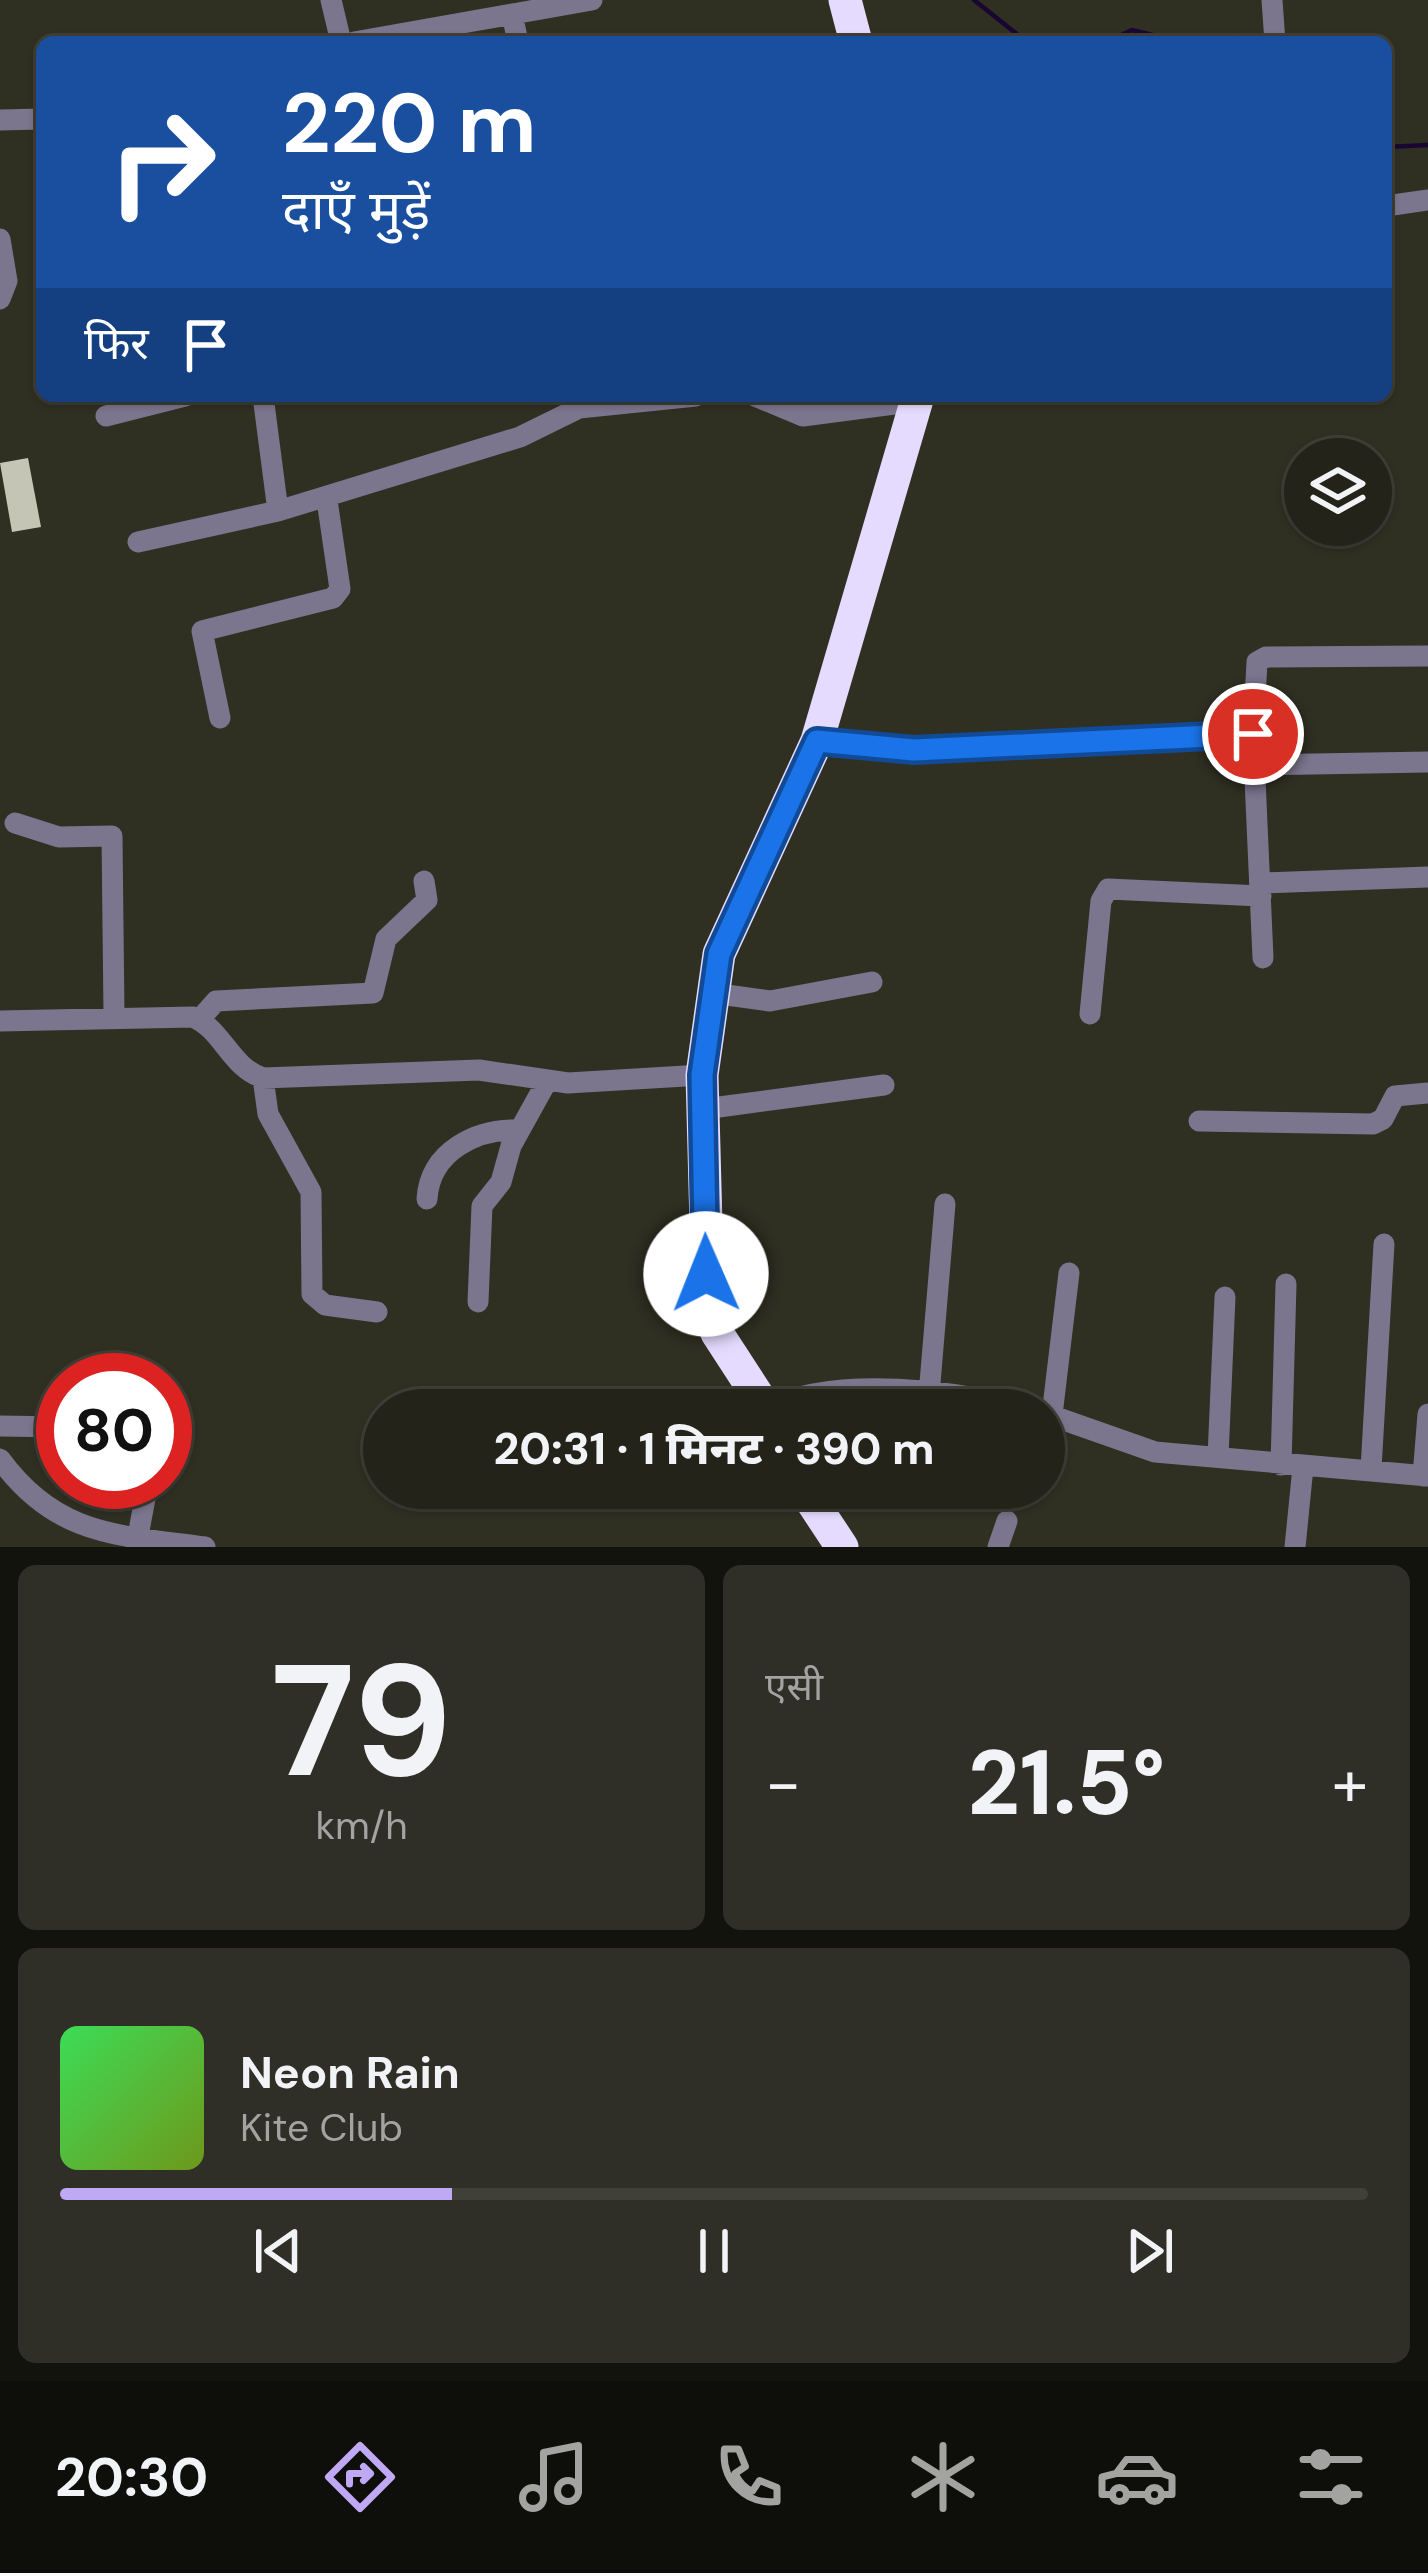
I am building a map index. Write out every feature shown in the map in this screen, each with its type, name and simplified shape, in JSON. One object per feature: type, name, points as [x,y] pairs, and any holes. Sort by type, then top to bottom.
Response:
[{"type":"highway","points":[[845,0],[854,36]]},
{"type":"highway","points":[[754,1389],[711,1317],[703,1092],[712,993],[730,925],[817,741],[916,402]]},
{"type":"highway","points":[[816,1509],[842,1547]]},
{"type":"street","points":[[331,0],[340,36]]},
{"type":"street","points":[[409,36],[592,0]]},
{"type":"street","points":[[1272,0],[1275,36]]},
{"type":"street","points":[[512,14],[517,36]]},
{"type":"street","points":[[0,120],[36,119]]},
{"type":"street","points":[[1392,205],[1428,200]]},
{"type":"street","points":[[0,239],[7,281],[0,299]]},
{"type":"street","points":[[106,416],[161,402]]},
{"type":"street","points":[[264,402],[278,511]]},
{"type":"street","points":[[138,542],[326,500],[520,437],[579,408],[638,402]]},
{"type":"street","points":[[769,402],[803,416],[897,402]]},
{"type":"street","points":[[220,718],[202,631],[334,598],[340,589],[326,500]]},
{"type":"street","points":[[1263,958],[1253,734],[1255,666],[1262,658],[1428,656]]},
{"type":"street","points":[[817,741],[914,750],[1253,734]]},
{"type":"street","points":[[1257,765],[1428,762]]},
{"type":"street","points":[[15,823],[59,837],[112,836],[114,1015]]},
{"type":"street","points":[[1090,1014],[1100,901],[1108,889],[1261,889],[1428,877]]},
{"type":"street","points":[[200,1019],[216,1001],[373,993],[386,939],[427,899],[424,881]]},
{"type":"street","points":[[712,993],[770,1001],[872,982]]},
{"type":"street","points":[[0,1022],[114,1015],[200,1019],[239,1065],[263,1078],[479,1070],[547,1082],[703,1092],[884,1085]]},
{"type":"street","points":[[263,1078],[275,1129],[311,1192],[312,1294],[326,1305],[377,1312]]},
{"type":"street","points":[[478,1302],[482,1206],[501,1183],[520,1130],[547,1082]]},
{"type":"street","points":[[1199,1121],[1373,1124],[1383,1119],[1394,1096],[1428,1093]]},
{"type":"street","points":[[427,1199],[434,1172],[470,1138],[484,1129],[520,1130]]},
{"type":"street","points":[[930,1389],[945,1204]]},
{"type":"street","points":[[1371,1469],[1384,1244]]},
{"type":"street","points":[[1047,1389],[1069,1273]]},
{"type":"street","points":[[1286,1284],[1295,1547]]},
{"type":"street","points":[[1218,1457],[1225,1298]]},
{"type":"street","points":[[1065,1420],[1156,1452],[1425,1476],[1428,1414]]},
{"type":"street","points":[[0,1426],[36,1427]]},
{"type":"street","points":[[0,1459],[27,1493],[54,1514],[137,1543],[206,1547]]},
{"type":"street","points":[[137,1543],[143,1509]]},
{"type":"street","points":[[998,1547],[1007,1521]]},
{"type":"building","points":[[28,458],[41,527],[12,532],[0,463]]},
{"type":"waterway","points":[[974,0],[1019,36]]},
{"type":"waterway","points":[[1119,36],[1132,30],[1156,36]]},
{"type":"waterway","points":[[1229,36],[1235,36]]},
{"type":"waterway","points":[[1392,147],[1428,145]]},
{"type":"route","points":[[706,1274],[702,1075],[719,954],[817,741],[914,750],[1253,734]]}]
